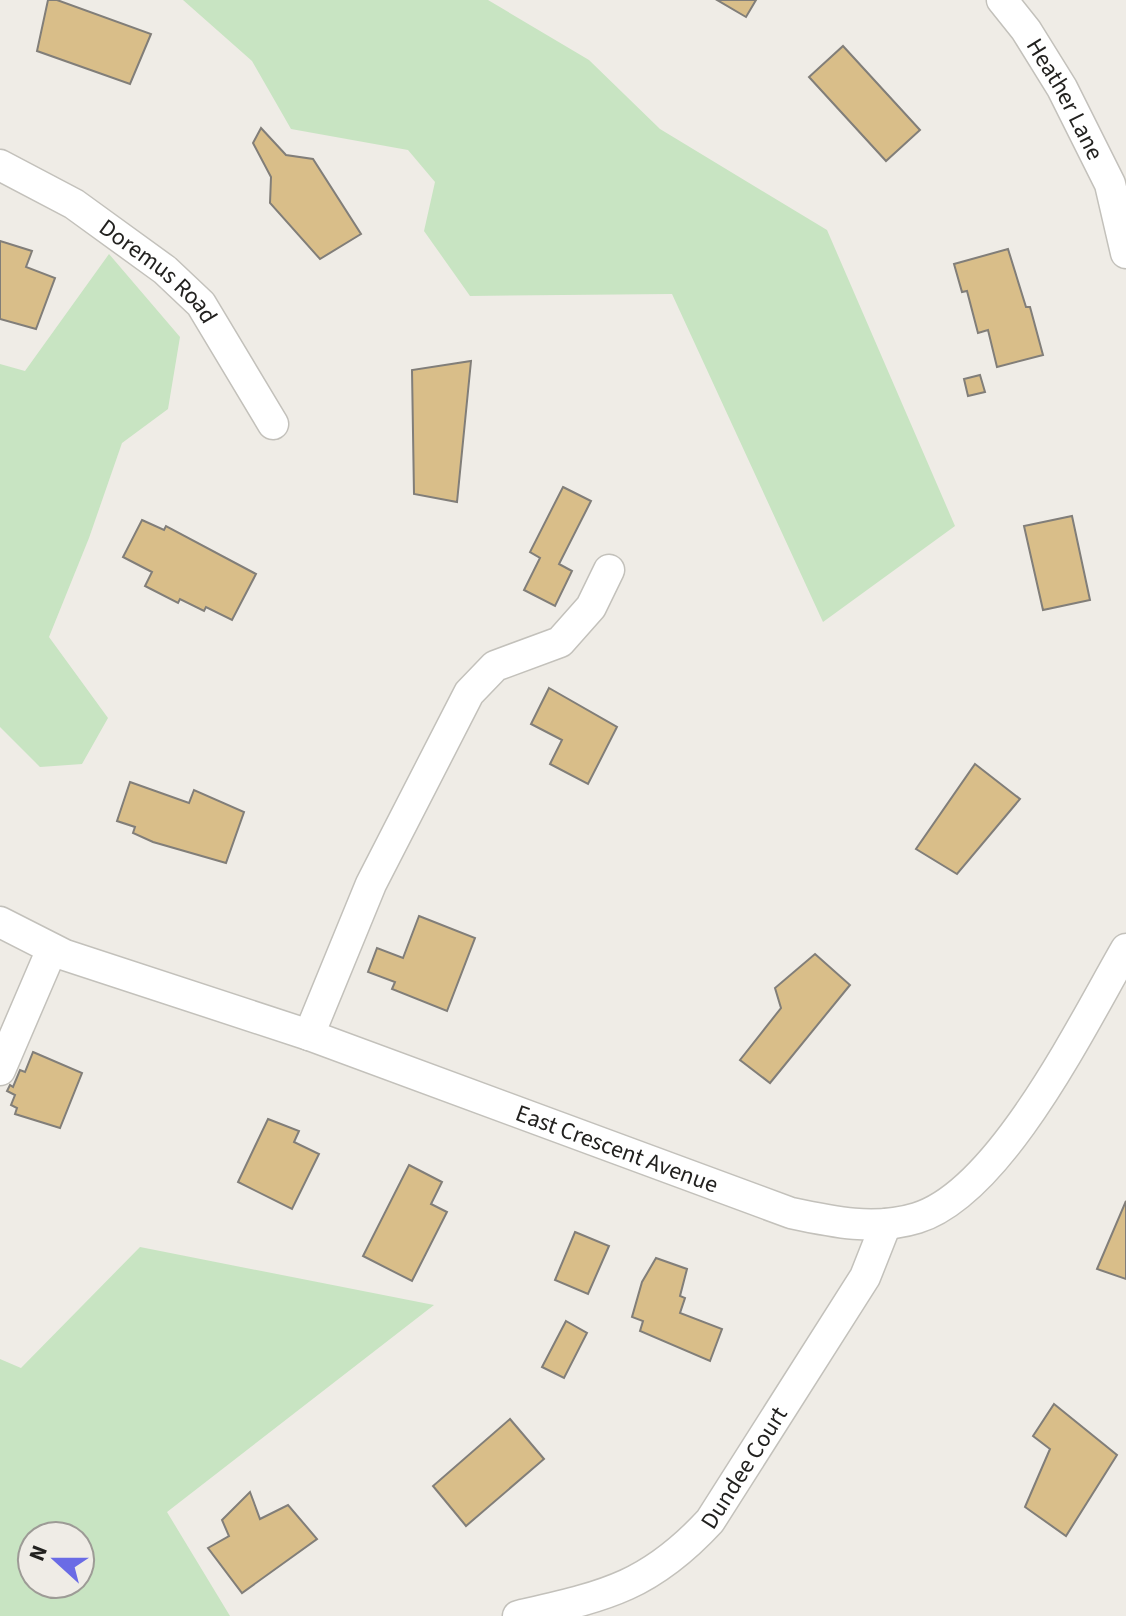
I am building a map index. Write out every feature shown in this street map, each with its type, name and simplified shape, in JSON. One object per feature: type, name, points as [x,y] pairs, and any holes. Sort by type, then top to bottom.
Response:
[{"type":"street","name":"Heather Lane","points":[[1002,0],[1026,30],[1118,178],[1126,253]]},
{"type":"street","name":"Doremus Road","points":[[0,165],[74,204],[201,304],[273,424]]},
{"type":"street","points":[[309,1035],[371,884],[469,693],[495,666],[560,642],[591,607],[609,570]]},
{"type":"street","name":"East Crescent Avenue","points":[[0,922],[52,949],[309,1035],[791,1213],[845,1223],[886,1224],[919,1217],[952,1201],[1011,1139],[1126,949]]},
{"type":"street","points":[[0,1070],[52,949]]},
{"type":"street","name":"Dundee Court","points":[[518,1616],[602,1596],[641,1579],[690,1543],[710,1521],[865,1277],[886,1224]]},
{"type":"green space","points":[[183,0],[488,0],[589,60],[660,129],[827,230],[955,526],[823,622],[672,294],[470,296],[424,231],[435,182],[408,150],[291,129],[252,61]]},
{"type":"green space","points":[[109,254],[180,337],[168,409],[122,443],[89,538],[49,637],[108,718],[82,764],[40,767],[0,727],[0,364],[25,371]]},
{"type":"green space","points":[[140,1247],[434,1305],[167,1512],[230,1616],[0,1616],[0,1359],[21,1368]]},
{"type":"building","points":[[48,0],[57,0],[151,34],[130,84],[37,51]]},
{"type":"building","points":[[717,0],[756,0],[746,17]]},
{"type":"building","points":[[843,46],[920,130],[886,161],[809,77]]},
{"type":"building","points":[[261,128],[286,155],[313,159],[361,234],[320,259],[270,203],[271,177],[253,143]]},
{"type":"building","points":[[0,241],[32,251],[26,267],[55,278],[36,329],[0,319]]},
{"type":"building","points":[[1008,249],[1026,307],[1030,307],[1043,355],[997,367],[988,330],[978,333],[967,291],[962,292],[954,264]]},
{"type":"building","points":[[471,361],[457,502],[414,494],[412,370]]},
{"type":"building","points":[[980,375],[985,392],[968,396],[964,379]]},
{"type":"building","points":[[563,487],[591,501],[559,564],[572,571],[555,606],[524,590],[540,558],[530,552]]},
{"type":"building","points":[[1072,516],[1090,600],[1043,610],[1024,526]]},
{"type":"building","points":[[142,520],[164,530],[166,526],[256,574],[232,620],[206,607],[204,611],[180,599],[178,603],[145,586],[152,572],[123,557]]},
{"type":"building","points":[[549,688],[617,727],[588,784],[550,764],[562,740],[531,724]]},
{"type":"building","points":[[975,764],[1020,799],[957,874],[916,849]]},
{"type":"building","points":[[130,782],[189,803],[194,790],[244,812],[226,863],[153,842],[133,833],[135,827],[117,821]]},
{"type":"building","points":[[419,916],[475,938],[447,1011],[392,989],[395,982],[368,972],[377,948],[403,958]]},
{"type":"building","points":[[815,954],[850,985],[770,1083],[740,1060],[781,1008],[775,988]]},
{"type":"building","points":[[33,1052],[82,1073],[60,1128],[15,1114],[17,1108],[11,1105],[15,1095],[7,1091],[10,1085],[13,1087],[20,1070],[25,1072]]},
{"type":"building","points":[[268,1119],[299,1131],[294,1142],[319,1154],[292,1209],[238,1182]]},
{"type":"building","points":[[409,1165],[442,1182],[431,1204],[447,1212],[412,1281],[363,1256]]},
{"type":"building","points":[[1126,1201],[1126,1279],[1097,1269]]},
{"type":"building","points":[[575,1232],[609,1246],[588,1294],[555,1280]]},
{"type":"building","points":[[656,1258],[687,1269],[680,1296],[685,1298],[680,1313],[722,1329],[710,1361],[640,1331],[643,1321],[632,1317],[642,1282]]},
{"type":"building","points":[[566,1321],[587,1333],[564,1378],[542,1367]]},
{"type":"building","points":[[1054,1404],[1117,1455],[1066,1536],[1025,1507],[1050,1449],[1033,1436]]},
{"type":"building","points":[[510,1419],[544,1459],[466,1526],[433,1486]]},
{"type":"building","points":[[250,1492],[260,1519],[288,1505],[317,1539],[242,1593],[208,1548],[229,1536],[222,1520]]}]
